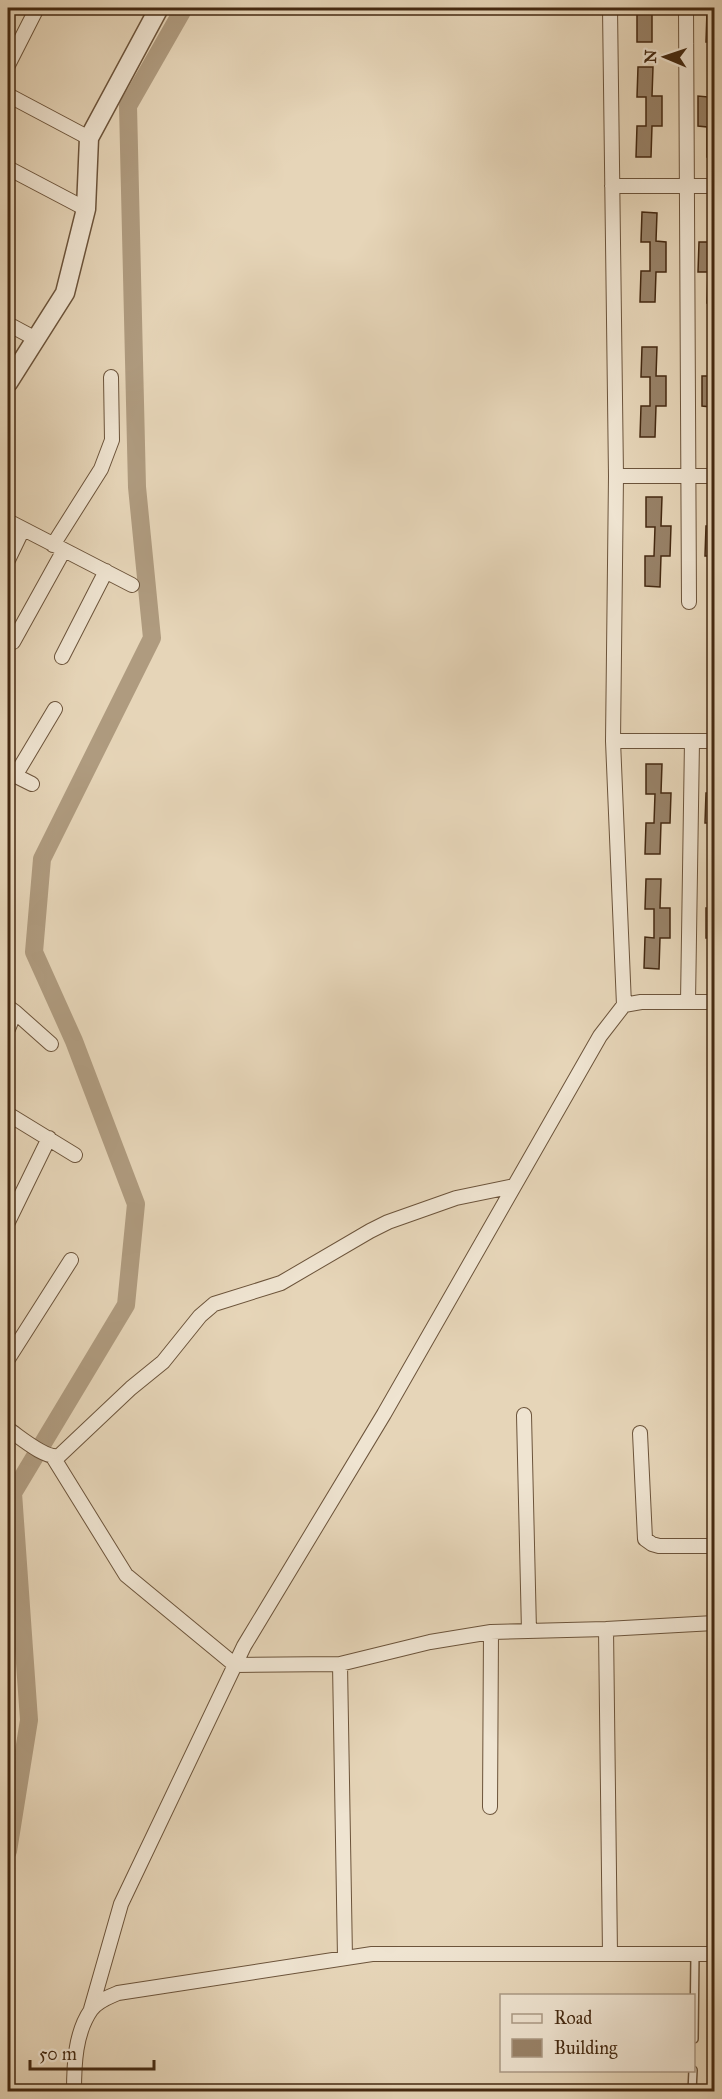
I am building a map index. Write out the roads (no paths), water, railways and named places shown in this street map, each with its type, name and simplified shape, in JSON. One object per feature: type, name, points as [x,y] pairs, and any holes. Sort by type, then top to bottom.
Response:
[{"type":"street","points":[[8,65],[35,8]]},
{"type":"street","points":[[8,383],[65,294],[86,209],[89,138],[159,8]]},
{"type":"street","points":[[74,2091],[77,2048],[91,2009],[121,1904],[244,1646],[384,1414],[600,1036],[624,1005],[613,741],[616,476],[610,8]]},
{"type":"street","points":[[686,8],[689,602]]},
{"type":"street","points":[[8,95],[89,138]]},
{"type":"street","points":[[8,168],[86,209]]},
{"type":"street","points":[[612,186],[714,186]]},
{"type":"street","points":[[8,324],[36,339]]},
{"type":"street","points":[[13,642],[58,547],[107,456],[112,440],[111,377]]},
{"type":"street","points":[[616,476],[714,476]]},
{"type":"street","points":[[8,521],[132,585]]},
{"type":"street","points":[[8,560],[23,529]]},
{"type":"street","points":[[62,657],[106,571]]},
{"type":"street","points":[[32,784],[11,774],[55,709]]},
{"type":"street","points":[[613,741],[714,741]]},
{"type":"street","points":[[688,1002],[692,741]]},
{"type":"street","points":[[624,1005],[641,1002],[714,1002]]},
{"type":"street","points":[[8,1029],[11,1010]]},
{"type":"street","points":[[11,1010],[51,1044]]},
{"type":"street","points":[[8,1114],[75,1155]]},
{"type":"street","points":[[8,1222],[49,1138]]},
{"type":"street","points":[[48,1455],[59,1456],[68,1449],[131,1388],[163,1362],[200,1316],[214,1304],[281,1283],[388,1222],[456,1198],[514,1186]]},
{"type":"street","points":[[8,1359],[71,1260]]},
{"type":"street","points":[[524,1415],[529,1631]]},
{"type":"street","points":[[13,1432],[48,1455],[126,1575],[235,1665],[340,1664],[430,1642],[491,1632],[714,1623]]},
{"type":"street","points":[[640,1433],[645,1539],[659,1546],[714,1546]]},
{"type":"street","points":[[606,1629],[610,1954]]},
{"type":"street","points":[[490,1807],[491,1632]]},
{"type":"street","points":[[340,1664],[345,1958]]},
{"type":"street","points":[[91,2009],[118,1992],[372,1954],[714,1954]]},
{"type":"lane","points":[[694,1994],[695,1954]]},
{"type":"lane","points":[[692,2091],[693,2072]]},
{"type":"waterway","points":[[8,1851],[29,1720],[13,1493],[126,1305],[136,1204],[74,1041],[34,952],[42,859],[152,638],[137,487],[128,106],[184,8]]}]
